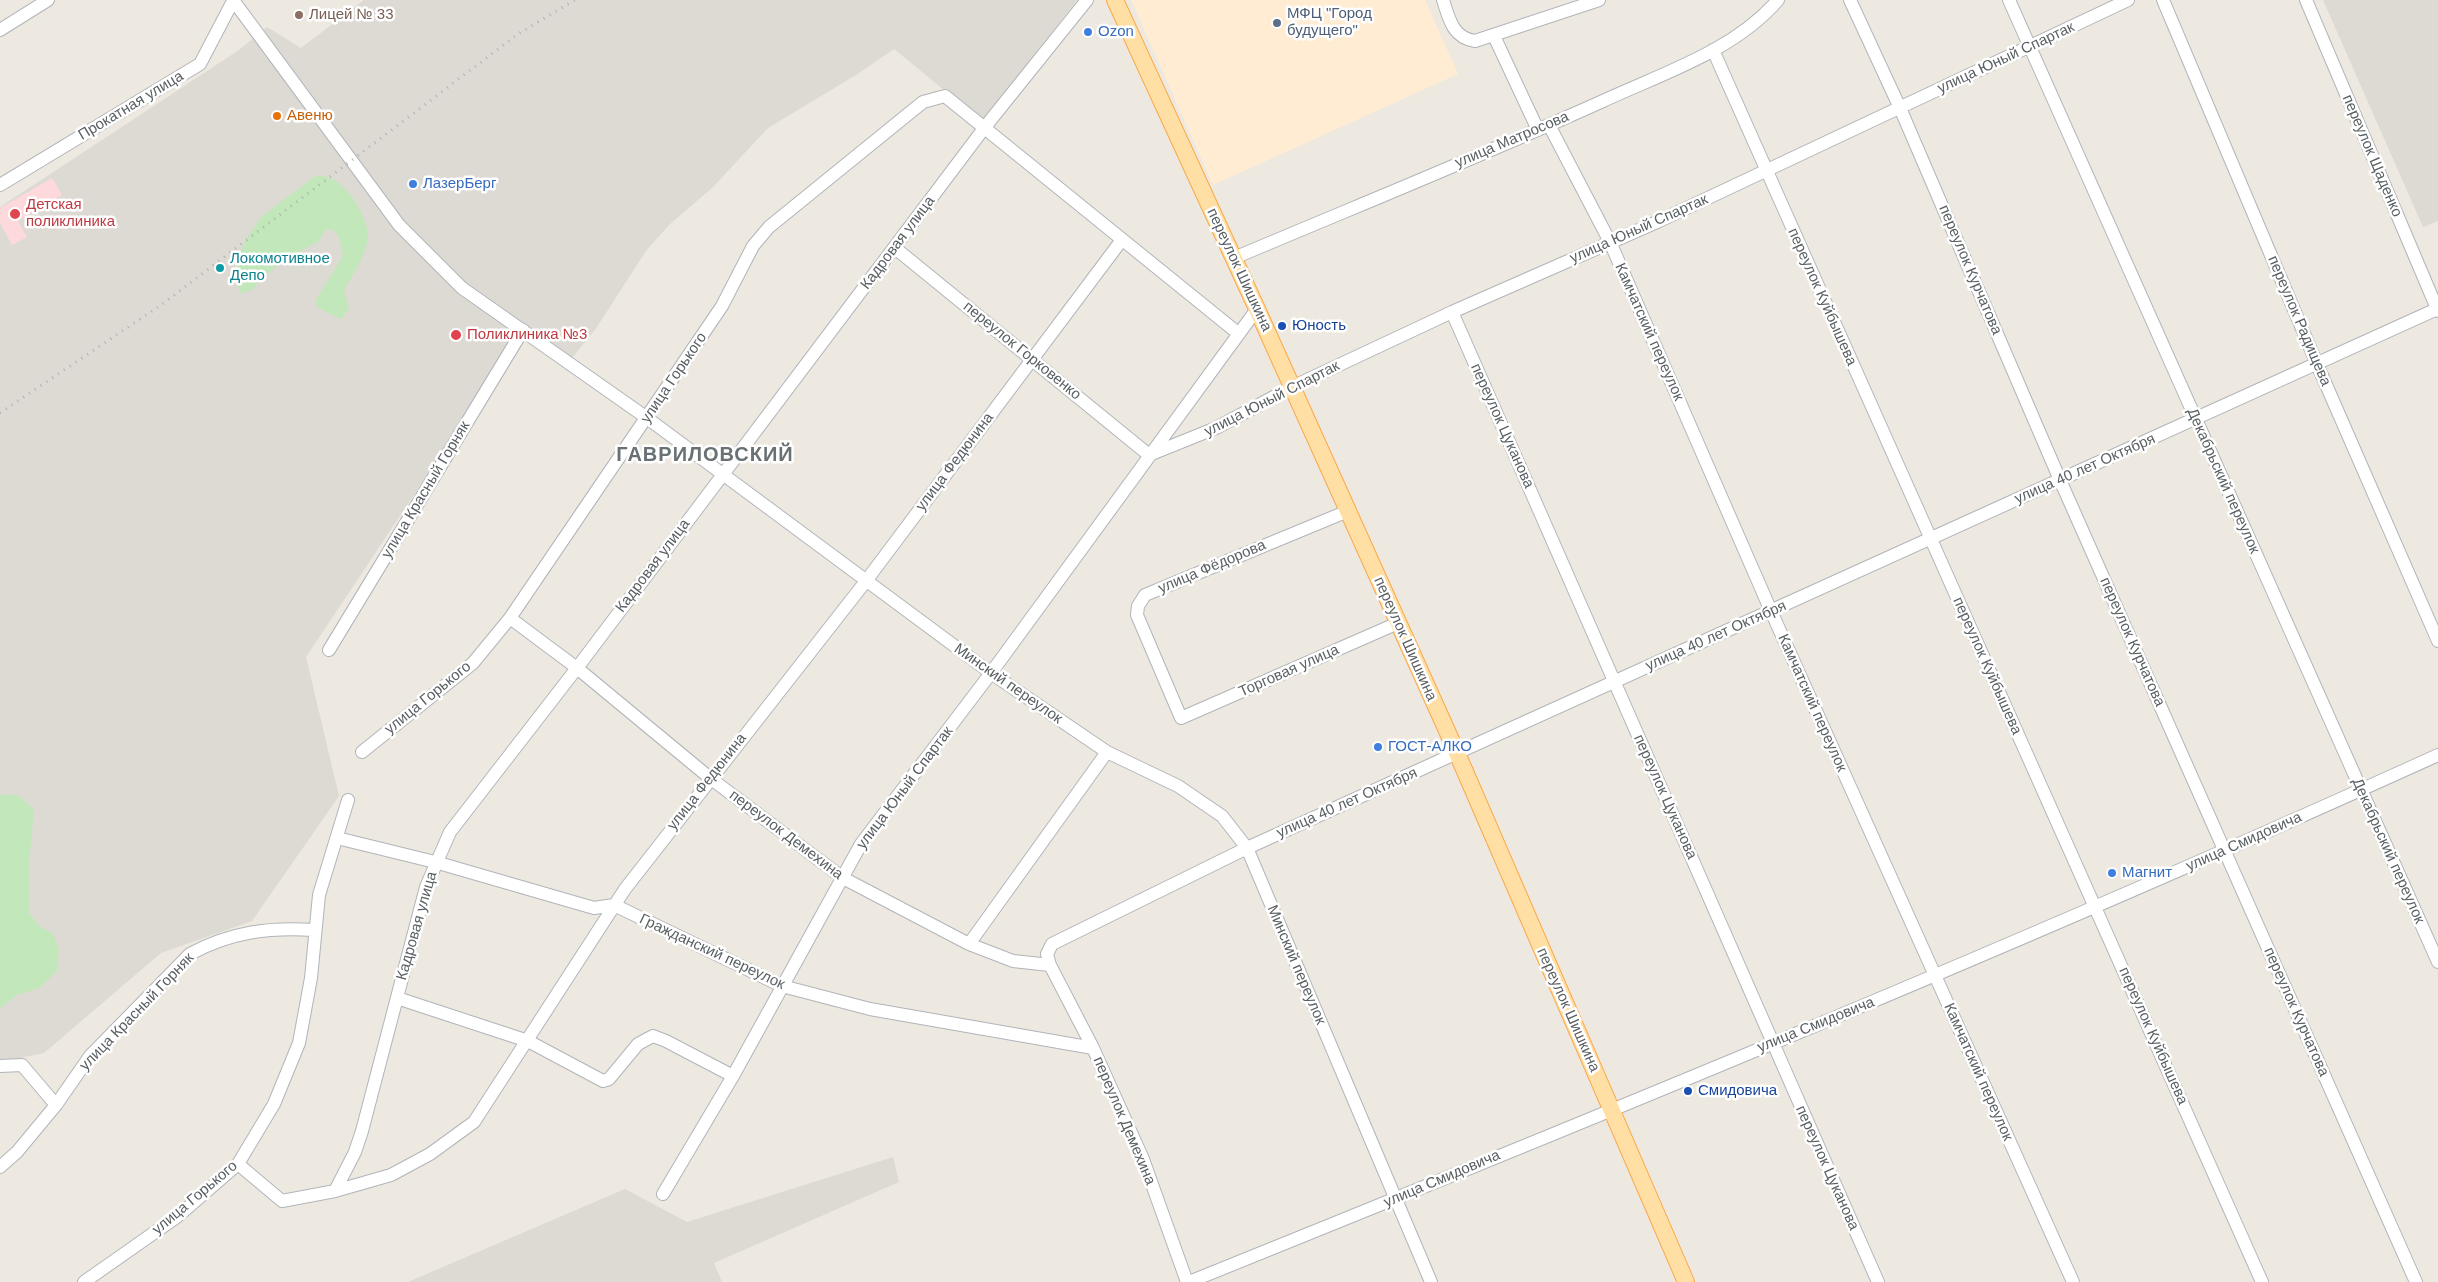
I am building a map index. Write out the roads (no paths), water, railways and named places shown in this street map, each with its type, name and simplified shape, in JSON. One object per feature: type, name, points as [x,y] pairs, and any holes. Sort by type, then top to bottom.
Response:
[{"type":"main road","name":"переулок Шишкина","points":[[1115,0],[1234,258],[1457,753],[1686,1282]]},
{"type":"street","points":[[0,30],[48,0]]},
{"type":"street","name":"Прокатная улица","points":[[0,185],[200,64],[233,0]]},
{"type":"street","name":"Минский переулок","points":[[233,0],[399,225],[462,288],[647,418],[991,673],[1107,752],[1178,786],[1222,816],[1247,848],[1394,1199],[1431,1282]]},
{"type":"street","name":"Кадровая улица","points":[[335,1191],[355,1152],[362,1131],[426,887],[435,862],[450,832],[577,668],[985,127],[1087,0]]},
{"type":"street","points":[[1443,0],[1449,19],[1457,33],[1463,38],[1475,41],[1494,36],[1574,4],[1599,0]]},
{"type":"street","name":"улица Матросова","points":[[1234,258],[1543,127],[1713,50],[1762,18],[1778,0]]},
{"type":"street","name":"переулок Курчатова","points":[[1850,0],[1900,108],[2060,480],[2416,1282]]},
{"type":"street","name":"Декабрьский переулок","points":[[2009,0],[2438,962]]},
{"type":"street","name":"улица Юный Спартак","points":[[1149,455],[1216,428],[1292,387],[1452,312],[1766,171],[2031,48],[2128,0]]},
{"type":"street","name":"переулок Радищева","points":[[2163,0],[2316,364],[2438,641]]},
{"type":"street","name":"переулок Щаденко","points":[[2306,0],[2438,310]]},
{"type":"street","name":"Камчатский переулок","points":[[1494,36],[1543,127],[1610,242],[1771,611],[2073,1282]]},
{"type":"street","name":"переулок Куйбышева","points":[[1713,50],[2262,1282]]},
{"type":"street","name":"переулок Шишкина","points":[[945,96],[985,127],[1121,241],[1238,334]]},
{"type":"street","name":"улица Горького","points":[[362,752],[473,663],[510,618],[722,306],[752,246],[769,227],[923,102],[945,96]]},
{"type":"street","name":"улица Федюнина","points":[[238,1164],[282,1201],[335,1191],[391,1175],[430,1154],[474,1122],[528,1042],[614,905],[710,778],[866,581],[1121,241]]},
{"type":"street","name":"переулок Горковенко","points":[[895,248],[1149,455]]},
{"type":"street","name":"улица Юный Спартак","points":[[663,1194],[733,1076],[861,844],[991,673],[1257,309]]},
{"type":"street","name":"улица 40 лет Октября","points":[[1050,965],[1047,954],[1052,944],[1247,848],[2438,310]]},
{"type":"street","name":"переулок Цуканова","points":[[1452,312],[1878,1282]]},
{"type":"street","name":"улица Красный Горняк","points":[[329,650],[523,330]]},
{"type":"street","name":"улица Фёдорова","points":[[1181,718],[1137,615],[1138,606],[1145,595],[1348,510]]},
{"type":"street","name":"переулок Демехина","points":[[510,618],[577,668],[710,778],[843,878],[969,944],[1013,961],[1050,965],[1093,1048],[1143,1159],[1188,1282]]},
{"type":"street","name":"Торговая улица","points":[[1181,718],[1398,623]]},
{"type":"street","points":[[969,944],[1107,752]]},
{"type":"street","name":"улица Смидовича","points":[[1188,1282],[1935,976],[2225,852],[2438,755]]},
{"type":"street","name":"улица Горького","points":[[84,1282],[178,1216],[238,1164],[274,1104],[299,1043],[311,978],[314,930],[319,895],[348,800]]},
{"type":"street","name":"Гражданский переулок","points":[[337,838],[435,862],[594,908],[614,905],[782,986],[870,1009],[1093,1048]]},
{"type":"street","name":"улица Красный Горняк","points":[[0,1167],[17,1152],[56,1105],[90,1056],[190,954],[209,944],[235,935],[270,929],[314,930]]},
{"type":"street","points":[[397,998],[528,1042],[603,1081],[609,1079],[638,1044],[653,1036],[733,1076]]},
{"type":"street","points":[[0,1066],[22,1065],[56,1105]]},
{"type":"railway","points":[[0,413],[161,305],[518,34],[575,0]]},
{"type":"place","name":"Лицей № 33","points":[[299,15]]},
{"type":"place","name":"МФЦ \"Город будущего\"","points":[[1277,23]]},
{"type":"place","name":"Ozon","points":[[1088,32]]},
{"type":"place","name":"Авеню","points":[[277,116]]},
{"type":"place","name":"ЛазерБерг","points":[[413,184]]},
{"type":"place","name":"Детская поликлиника","points":[[15,214]]},
{"type":"place","name":"Локомотивное Депо","points":[[220,268]]},
{"type":"place","name":"Юность","points":[[1282,326]]},
{"type":"place","name":"Поликлиника №3","points":[[456,335]]},
{"type":"place","name":"ГОСТ-АЛКО","points":[[1378,747]]},
{"type":"place","name":"Магнит","points":[[2112,873]]},
{"type":"place","name":"Смидовича","points":[[1688,1091]]},
{"type":"district","name":"ГАВРИЛОВСКИЙ","points":[[705,455]]}]
